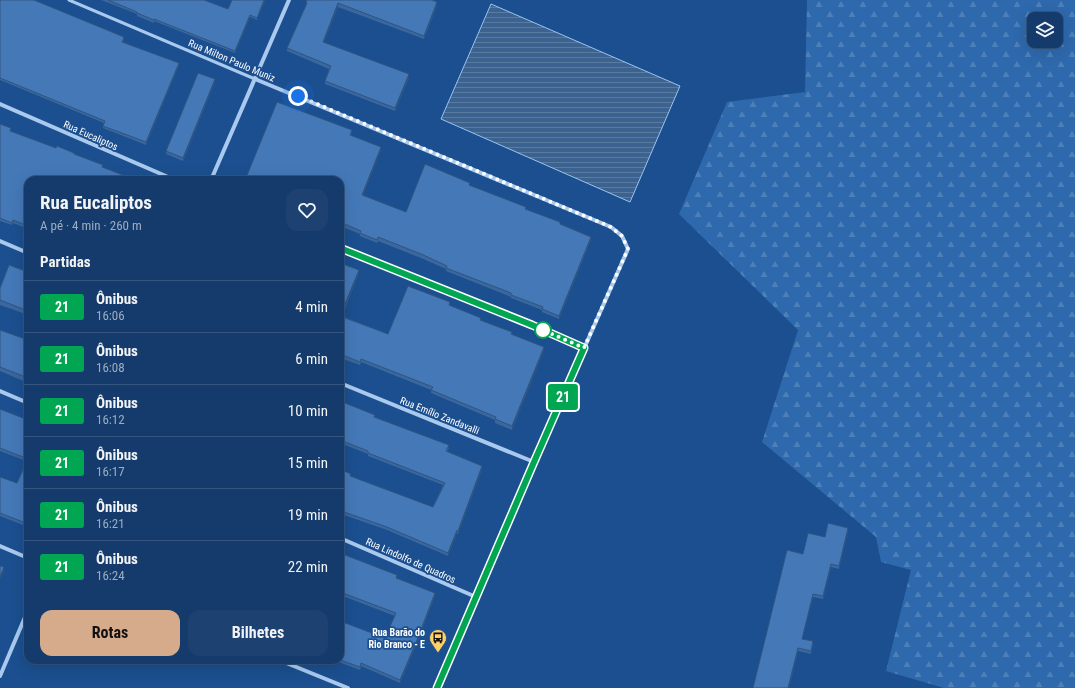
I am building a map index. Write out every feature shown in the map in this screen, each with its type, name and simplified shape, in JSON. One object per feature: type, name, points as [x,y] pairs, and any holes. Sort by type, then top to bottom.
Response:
[{"type":"street","points":[[213,176],[289,0]]},
{"type":"street","name":"Rua Milton Paulo Muniz","points":[[255,79],[611,227],[622,236],[628,249],[584,348]]},
{"type":"street","name":"Rua Eucaliptos","points":[[0,104],[166,176]]},
{"type":"street","points":[[0,241],[24,251]]},
{"type":"street","points":[[344,250],[532,325],[584,348],[437,688]]},
{"type":"street","name":"Rua Emílio Zandavalli","points":[[344,385],[534,462]]},
{"type":"street","points":[[0,392],[24,401]]},
{"type":"street","name":"Rua Lindolfo de Quadros","points":[[344,540],[476,597]]},
{"type":"street","points":[[0,546],[24,556]]},
{"type":"street","points":[[0,676],[24,619]]},
{"type":"street","points":[[289,664],[348,688]]},
{"type":"lane","name":"Rua Milton Paulo Muniz","points":[[69,0],[255,79]]},
{"type":"green space","points":[[807,0],[1075,0],[1075,688],[944,688],[886,671],[911,570],[881,562],[876,537],[762,442],[798,330],[679,214],[727,102],[805,92]]},
{"type":"shaded area","points":[[491,4],[680,86],[630,202],[441,119]]},
{"type":"building","points":[[0,0],[34,0],[124,37],[122,42],[179,63],[146,142],[103,126],[105,121],[0,78]]},
{"type":"building","points":[[108,0],[204,0],[228,9],[232,0],[264,0],[257,18],[250,15],[235,51],[154,20]]},
{"type":"building","points":[[307,0],[432,0],[437,2],[424,36],[338,3],[323,42],[409,74],[395,108],[325,81],[331,66],[287,48]]},
{"type":"building","points":[[198,73],[215,79],[183,158],[166,151]]},
{"type":"building","points":[[277,102],[352,130],[350,135],[381,147],[362,195],[406,212],[425,164],[470,183],[469,185],[526,207],[525,209],[560,222],[560,224],[591,237],[559,316],[542,309],[543,307],[511,295],[511,293],[446,268],[447,266],[421,254],[378,237],[377,240],[360,233],[361,231],[344,224],[344,176],[247,176]]},
{"type":"building","points":[[0,124],[11,128],[10,131],[56,148],[57,146],[126,176],[24,176],[24,224],[13,220],[12,223],[0,218]]},
{"type":"building","points":[[344,264],[359,270],[344,306]]},
{"type":"building","points":[[9,265],[24,271],[24,309],[0,300],[0,288]]},
{"type":"building","points":[[408,286],[450,302],[449,305],[481,318],[480,320],[512,332],[511,334],[544,347],[512,426],[495,419],[496,417],[431,390],[433,387],[361,359],[360,362],[344,356],[344,318],[388,334]]},
{"type":"building","points":[[0,330],[24,339],[24,376],[0,367]]},
{"type":"building","points":[[344,403],[375,415],[374,417],[449,445],[446,451],[482,466],[458,531],[457,530],[448,553],[387,527],[344,512],[344,471],[351,474],[350,476],[433,507],[445,483],[368,453],[368,451],[344,442]]},
{"type":"building","points":[[0,409],[24,418],[24,457],[0,448]]},
{"type":"building","points":[[24,468],[24,522],[0,513],[0,477],[17,483]]},
{"type":"building","points":[[828,523],[848,528],[839,566],[831,564],[823,596],[813,594],[802,639],[813,641],[811,651],[798,648],[788,688],[753,688],[787,550],[803,554],[808,533],[825,537]]},
{"type":"building","points":[[344,555],[397,575],[396,578],[435,593],[400,680],[361,663],[360,667],[344,661],[344,623],[385,638],[396,613],[344,594]]},
{"type":"building","points":[[0,566],[4,567],[0,577]]},
{"type":"bus line","name":"21","points":[[344,250],[532,325],[584,348],[437,688]]},
{"type":"place","name":"Rua Barão do Rio Branco - E","points":[[438,653]]},
{"type":"route","points":[[298,96],[611,227],[622,236],[628,249],[584,348],[543,330]]}]
